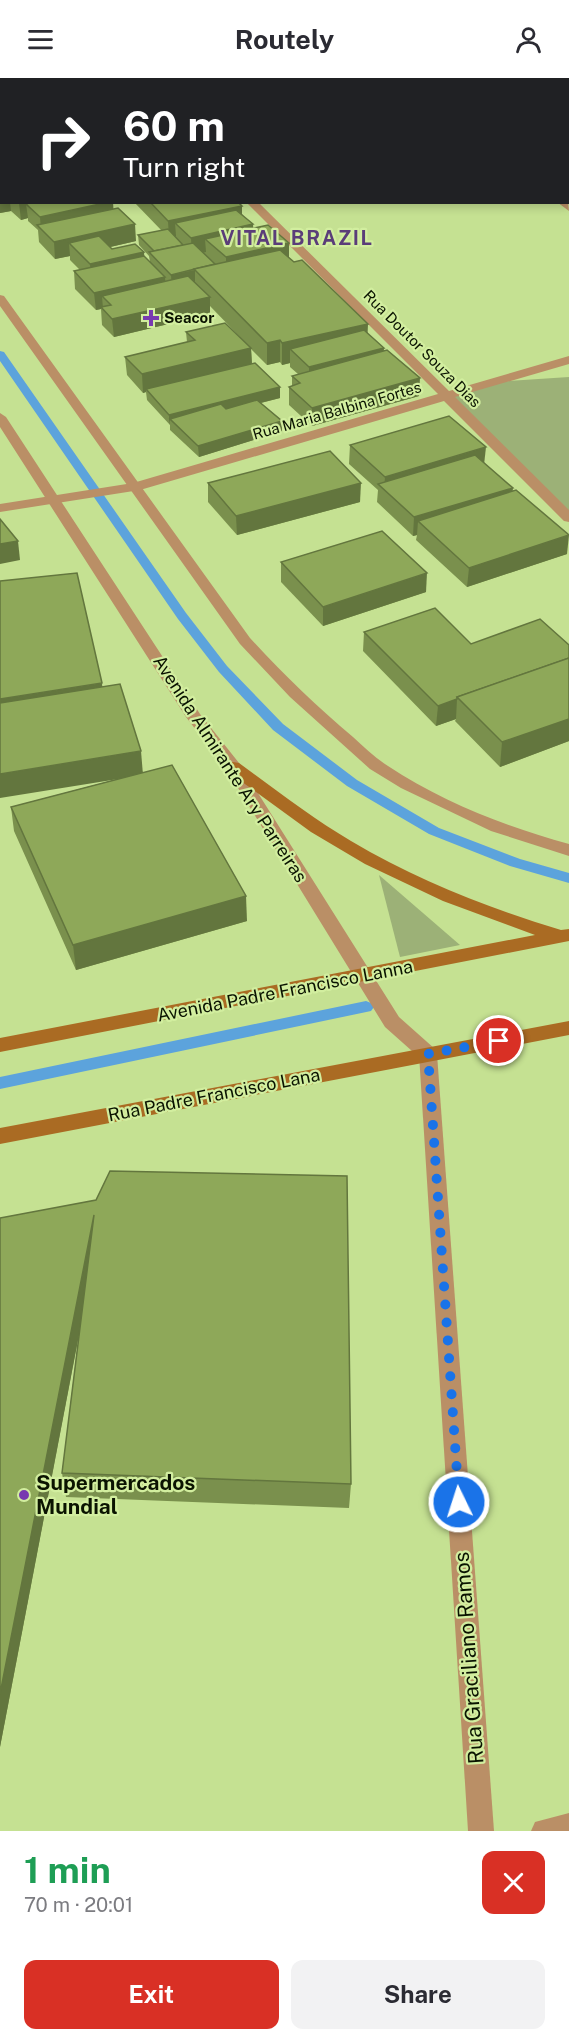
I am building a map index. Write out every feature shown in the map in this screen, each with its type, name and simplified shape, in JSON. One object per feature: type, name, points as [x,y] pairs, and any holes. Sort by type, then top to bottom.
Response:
[{"type":"main road","points":[[233,767],[344,845],[423,887],[514,923],[566,937]]},
{"type":"main road","name":"Avenida Padre Francisco Lanna","points":[[0,1045],[566,937]]},
{"type":"main road","points":[[428,1054],[569,1028]]},
{"type":"main road","name":"Rua Padre Francisco Lana","points":[[0,1136],[428,1054]]},
{"type":"street","name":"Rua Doutor Souza Dias","points":[[253,204],[569,518]]},
{"type":"street","points":[[0,298],[245,641],[315,714],[383,771],[470,815],[540,843],[569,850]]},
{"type":"street","name":"Rua Maria Balbina Fortes","points":[[0,508],[135,487],[569,360]]},
{"type":"street","name":"Avenida Almirante Ary Parreiras","points":[[0,417],[194,717],[233,767],[392,1022],[428,1054]]},
{"type":"street","name":"Rua Graciliano Ramos","points":[[428,1054],[481,1831]]},
{"type":"street","points":[[544,1831],[569,1826]]},
{"type":"green space","points":[[569,377],[569,518],[446,396],[493,382]]},
{"type":"green space","points":[[379,875],[460,945],[400,957]]},
{"type":"building","points":[[26,204],[100,204],[40,217]]},
{"type":"building","points":[[152,204],[240,204],[242,206],[168,221]]},
{"type":"building","points":[[118,208],[135,224],[54,242],[37,225]]},
{"type":"building","points":[[236,210],[253,224],[191,238],[175,223]]},
{"type":"building","points":[[268,225],[289,243],[226,257],[205,239]]},
{"type":"building","points":[[168,229],[183,245],[154,251],[138,235]]},
{"type":"building","points":[[99,236],[112,249],[135,244],[144,252],[90,264],[69,243]]},
{"type":"building","points":[[193,243],[215,264],[171,275],[149,252]]},
{"type":"building","points":[[280,250],[294,262],[302,260],[368,324],[282,343],[280,340],[267,343],[194,269]]},
{"type":"building","points":[[144,256],[165,277],[94,293],[74,271]]},
{"type":"building","points":[[188,276],[210,297],[112,319],[101,307],[111,305],[102,296]]},
{"type":"building","points":[[225,323],[251,348],[142,374],[125,357],[195,340],[186,332]]},
{"type":"building","points":[[364,330],[384,348],[309,367],[290,349]]},
{"type":"building","points":[[387,350],[420,378],[312,408],[289,387],[300,383],[292,376]]},
{"type":"building","points":[[255,363],[280,387],[169,415],[146,389]]},
{"type":"building","points":[[257,400],[282,421],[198,446],[170,419],[221,404],[226,409]]},
{"type":"building","points":[[449,416],[486,447],[385,477],[350,445]]},
{"type":"building","points":[[330,451],[361,483],[236,516],[208,483]]},
{"type":"building","points":[[475,455],[513,488],[414,517],[378,484]]},
{"type":"building","points":[[516,490],[569,535],[469,568],[418,521]]},
{"type":"building","points":[[0,519],[18,541],[0,544]]},
{"type":"building","points":[[382,531],[427,573],[323,607],[281,562]]},
{"type":"building","points":[[77,573],[102,683],[0,699],[0,581]]},
{"type":"building","points":[[435,608],[471,644],[540,619],[569,645],[569,658],[457,697],[457,699],[438,706],[364,632]]},
{"type":"building","points":[[569,658],[569,719],[502,742],[457,697]]},
{"type":"building","points":[[120,684],[141,751],[0,774],[0,703]]},
{"type":"building","points":[[172,765],[246,896],[73,945],[11,807]]},
{"type":"building","points":[[110,1171],[347,1176],[351,1484],[62,1473],[94,1215],[0,1694],[0,1218],[96,1200]]},
{"type":"waterway","points":[[0,354],[182,616],[223,669],[278,727],[352,783],[434,831],[515,863],[569,878]]},
{"type":"waterway","points":[[0,1083],[366,1007]]},
{"type":"place","name":"Seacor","points":[[151,318]]},
{"type":"place","name":"Supermercados Mundial","points":[[24,1495]]},
{"type":"district","name":"VITAL BRAZIL","points":[[297,238]]},
{"type":"route","points":[[459,1502],[428,1054],[499,1041]]}]
